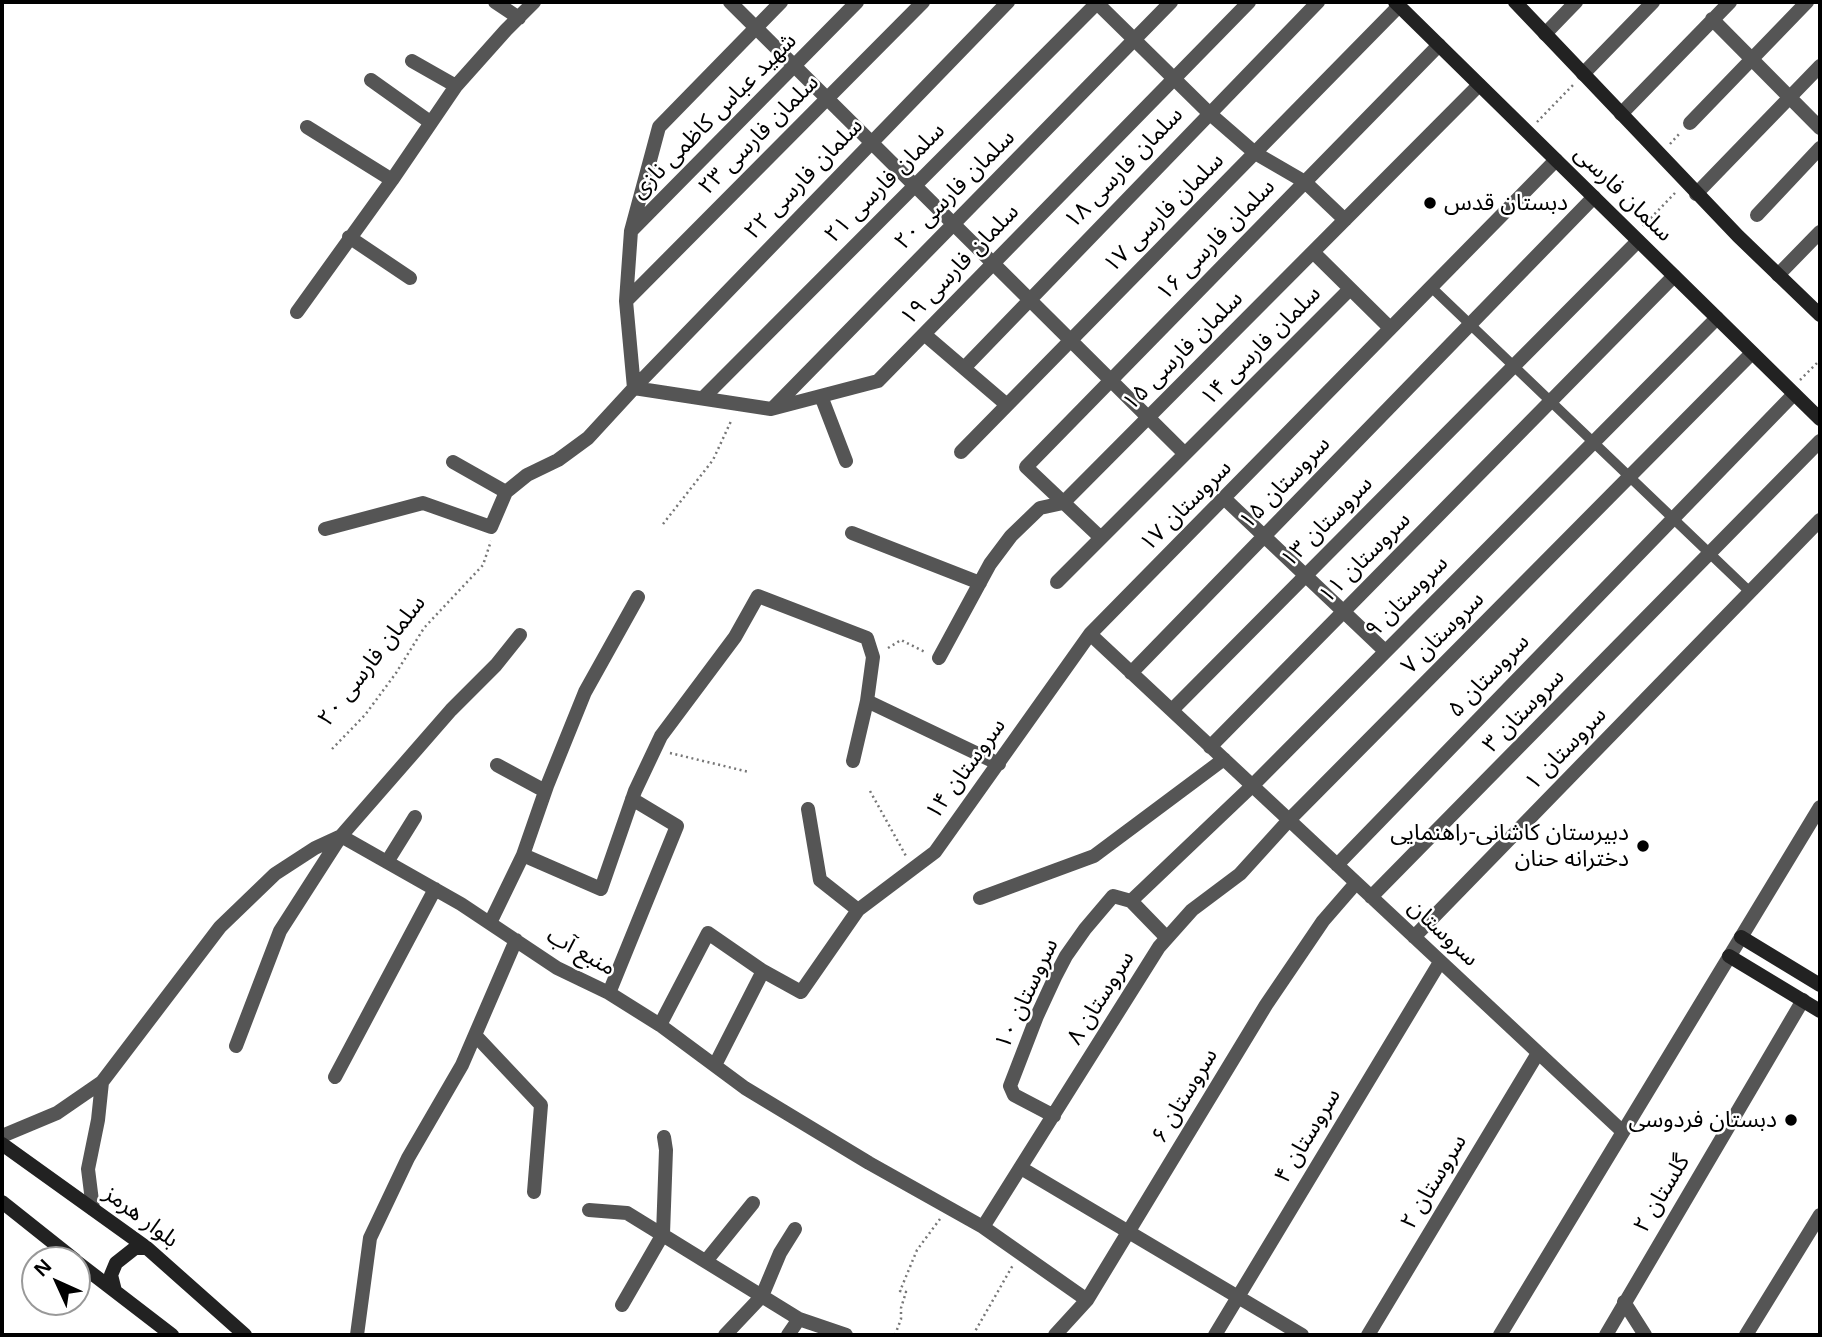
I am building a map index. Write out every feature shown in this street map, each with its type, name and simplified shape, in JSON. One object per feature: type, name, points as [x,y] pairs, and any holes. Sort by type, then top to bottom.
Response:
[{"type":"street","points":[[495,2],[519,18]]},
{"type":"street","points":[[297,312],[456,86],[534,2]]},
{"type":"street","points":[[730,2],[1185,454]]},
{"type":"street","points":[[325,529],[423,503],[491,527],[506,492],[527,475],[558,460],[588,438],[634,388],[626,301],[631,231],[659,127],[781,2]]},
{"type":"street","name":"شهید عباس کاظمی نازی","points":[[631,231],[857,2]]},
{"type":"street","name":"سلمان فارسی ۲۳","points":[[626,301],[923,2]]},
{"type":"street","name":"سلمان فارسی ۲۲","points":[[634,388],[1008,2]]},
{"type":"street","points":[[1097,2],[1209,113],[1255,153],[1305,182],[1345,220]]},
{"type":"street","name":"سلمان فارسی ۲۱","points":[[704,397],[1097,2]]},
{"type":"street","name":"سلمان فارسی ۲۰","points":[[771,409],[1171,2]]},
{"type":"street","name":"سلمان فارسی ۱۹","points":[[634,388],[771,409],[878,381],[1249,2]]},
{"type":"street","name":"سلمان فارسی ۱۸","points":[[964,368],[1318,2]]},
{"type":"street","points":[[1515,2],[1696,194],[1820,315]]},
{"type":"street","points":[[1545,34],[1576,2]]},
{"type":"street","points":[[1583,74],[1653,2]]},
{"type":"street","points":[[1621,114],[1730,2]]},
{"type":"street","points":[[1690,123],[1807,2]]},
{"type":"street","name":"سلمان فارسی","points":[[1397,4],[1820,419]]},
{"type":"street","name":"سلمان فارسی ۱۷","points":[[961,452],[1255,153],[1397,4]]},
{"type":"street","points":[[1712,19],[1820,128]]},
{"type":"street","name":"سلمان فارسی ۱۶","points":[[1063,503],[1026,467],[1439,45]]},
{"type":"street","points":[[412,61],[456,86]]},
{"type":"street","points":[[1696,194],[1820,66]]},
{"type":"street","points":[[371,80],[430,122]]},
{"type":"street","name":"سلمان فارسی ۱۵","points":[[939,658],[990,564],[1011,536],[1040,508],[1063,503],[1479,85]]},
{"type":"street","points":[[307,128],[392,180]]},
{"type":"street","points":[[1757,215],[1820,148]]},
{"type":"street","points":[[1390,328],[1556,160]]},
{"type":"street","name":"سروستان ۱۵","points":[[1131,673],[1594,197]]},
{"type":"street","points":[[1778,275],[1820,232]]},
{"type":"street","points":[[349,237],[410,278]]},
{"type":"street","name":"سروستان ۱۳","points":[[1172,710],[1515,365],[1635,238]]},
{"type":"street","points":[[1313,252],[1350,289]]},
{"type":"street","name":"سروستان ۱۱","points":[[1210,747],[1674,276]]},
{"type":"street","name":"سلمان فارسی ۱۴","points":[[1057,582],[1350,289],[1390,328]]},
{"type":"street","name":"سروستان ۹","points":[[1252,786],[1717,318]]},
{"type":"street","name":"سروستان ۱۷","points":[[1090,634],[1390,328]]},
{"type":"street","points":[[924,334],[1007,405]]},
{"type":"street","name":"سروستان ۷","points":[[1289,820],[1752,353]]},
{"type":"street","name":"سروستان ۵","points":[[1337,865],[1673,519],[1792,392]]},
{"type":"street","points":[[821,396],[846,461]]},
{"type":"street","name":"سروستان ۳","points":[[1371,897],[1820,441]]},
{"type":"street","points":[[453,462],[506,492]]},
{"type":"street","points":[[1225,499],[1385,651]]},
{"type":"street","points":[[1063,503],[1101,538]]},
{"type":"street","name":"سروستان ۱","points":[[1414,937],[1820,520]]},
{"type":"street","points":[[852,533],[980,583]]},
{"type":"street","points":[[523,855],[601,889],[632,799],[657,745],[735,638],[758,596],[867,638],[873,657],[867,701],[852,761]]},
{"type":"street","points":[[490,923],[523,855],[545,791],[585,692],[638,597]]},
{"type":"street","points":[[1090,634],[1172,710]]},
{"type":"street","name":"سروستان ۱۴","points":[[762,971],[801,992],[858,910],[935,852],[1090,634]]},
{"type":"street","points":[[236,1046],[280,931],[341,836],[520,635]]},
{"type":"street","points":[[867,701],[999,764]]},
{"type":"street","name":"سروستان","points":[[1172,710],[1622,1131]]},
{"type":"street","points":[[980,898],[1094,856],[1224,759]]},
{"type":"street","points":[[497,765],[545,791]]},
{"type":"street","name":"سروستان ۱۰","points":[[1054,1116],[1014,1095],[1010,1086],[1037,1016],[1066,956],[1113,897],[1131,901],[1252,786]]},
{"type":"street","points":[[609,993],[677,826],[632,799]]},
{"type":"street","points":[[1500,1335],[1820,807]]},
{"type":"street","points":[[808,809],[820,880],[858,910]]},
{"type":"street","points":[[387,862],[415,817]]},
{"type":"street","name":"سروستان ۸","points":[[983,1227],[1159,947],[1192,910],[1240,874],[1289,820]]},
{"type":"street","points":[[2,1136],[57,1113],[102,1082],[220,927],[275,874],[315,848],[341,836]]},
{"type":"street","name":"منبع آب","points":[[341,836],[435,889],[557,968],[609,993],[660,1025],[756,1095],[983,1227],[1087,1300]]},
{"type":"street","name":"سروستان ۶","points":[[1055,1335],[1087,1300],[1266,1005],[1323,921],[1356,883]]},
{"type":"street","points":[[335,1077],[435,889]]},
{"type":"street","points":[[1131,901],[1167,938]]},
{"type":"street","points":[[660,1025],[708,933],[762,971],[715,1065]]},
{"type":"street","points":[[1741,937],[1820,985]]},
{"type":"street","points":[[357,1335],[370,1238],[408,1158],[462,1065],[516,940]]},
{"type":"street","points":[[1729,956],[1820,1010]]},
{"type":"street","name":"سروستان ۴","points":[[1216,1335],[1440,962]]},
{"type":"street","name":"گلستان ۲","points":[[1606,1335],[1803,1000]]},
{"type":"street","points":[[475,1035],[541,1105],[534,1192]]},
{"type":"street","name":"سروستان ۲","points":[[1368,1335],[1538,1053]]},
{"type":"street","points":[[93,1209],[89,1169],[102,1082]]},
{"type":"street","points":[[622,1305],[663,1234],[666,1150],[664,1137]]},
{"type":"street","name":"بلوار هرمز","points":[[2,1144],[147,1248],[245,1335]]},
{"type":"street","points":[[1021,1168],[1302,1335]]},
{"type":"street","points":[[2,1202],[57,1246]]},
{"type":"street","points":[[706,1261],[753,1203]]},
{"type":"street","points":[[589,1210],[627,1213],[799,1319],[846,1335]]},
{"type":"street","points":[[1745,1335],[1820,1215]]},
{"type":"street","points":[[725,1335],[762,1296],[780,1253],[795,1229]]},
{"type":"street","points":[[115,1291],[111,1275],[116,1263],[125,1253],[135,1248],[147,1248]]},
{"type":"street","points":[[91,1273],[172,1335]]},
{"type":"street","points":[[1624,1302],[1646,1335]]},
{"type":"street","points":[[788,1335],[799,1319]]},
{"type":"lane","points":[[1431,286],[1750,592]]},
{"type":"path","points":[[1527,132],[1583,74]]},
{"type":"path","points":[[1659,155],[1690,123]]},
{"type":"path","points":[[1635,238],[1686,182]]},
{"type":"path","points":[[1792,392],[1820,360]]},
{"type":"path","points":[[663,524],[713,460],[731,426],[735,403]]},
{"type":"path","name":"سلمان فارسی ۲۰","points":[[332,749],[365,715],[397,673],[424,628],[483,565],[491,542],[491,527]]},
{"type":"path","points":[[873,657],[901,640],[939,658]]},
{"type":"path","points":[[657,745],[671,754],[749,772]]},
{"type":"path","points":[[870,791],[913,869]]},
{"type":"path","points":[[895,1335],[906,1292],[900,1291],[917,1250],[948,1207]]},
{"type":"path","points":[[973,1335],[1020,1253]]},
{"type":"place","name":"دبستان قدس","points":[[1430,203]]},
{"type":"place","name":"دبیرستان کاشانی-راهنمایی دخترانه حنان","points":[[1643,846]]},
{"type":"place","name":"دبستان فردوسی","points":[[1791,1120]]}]
